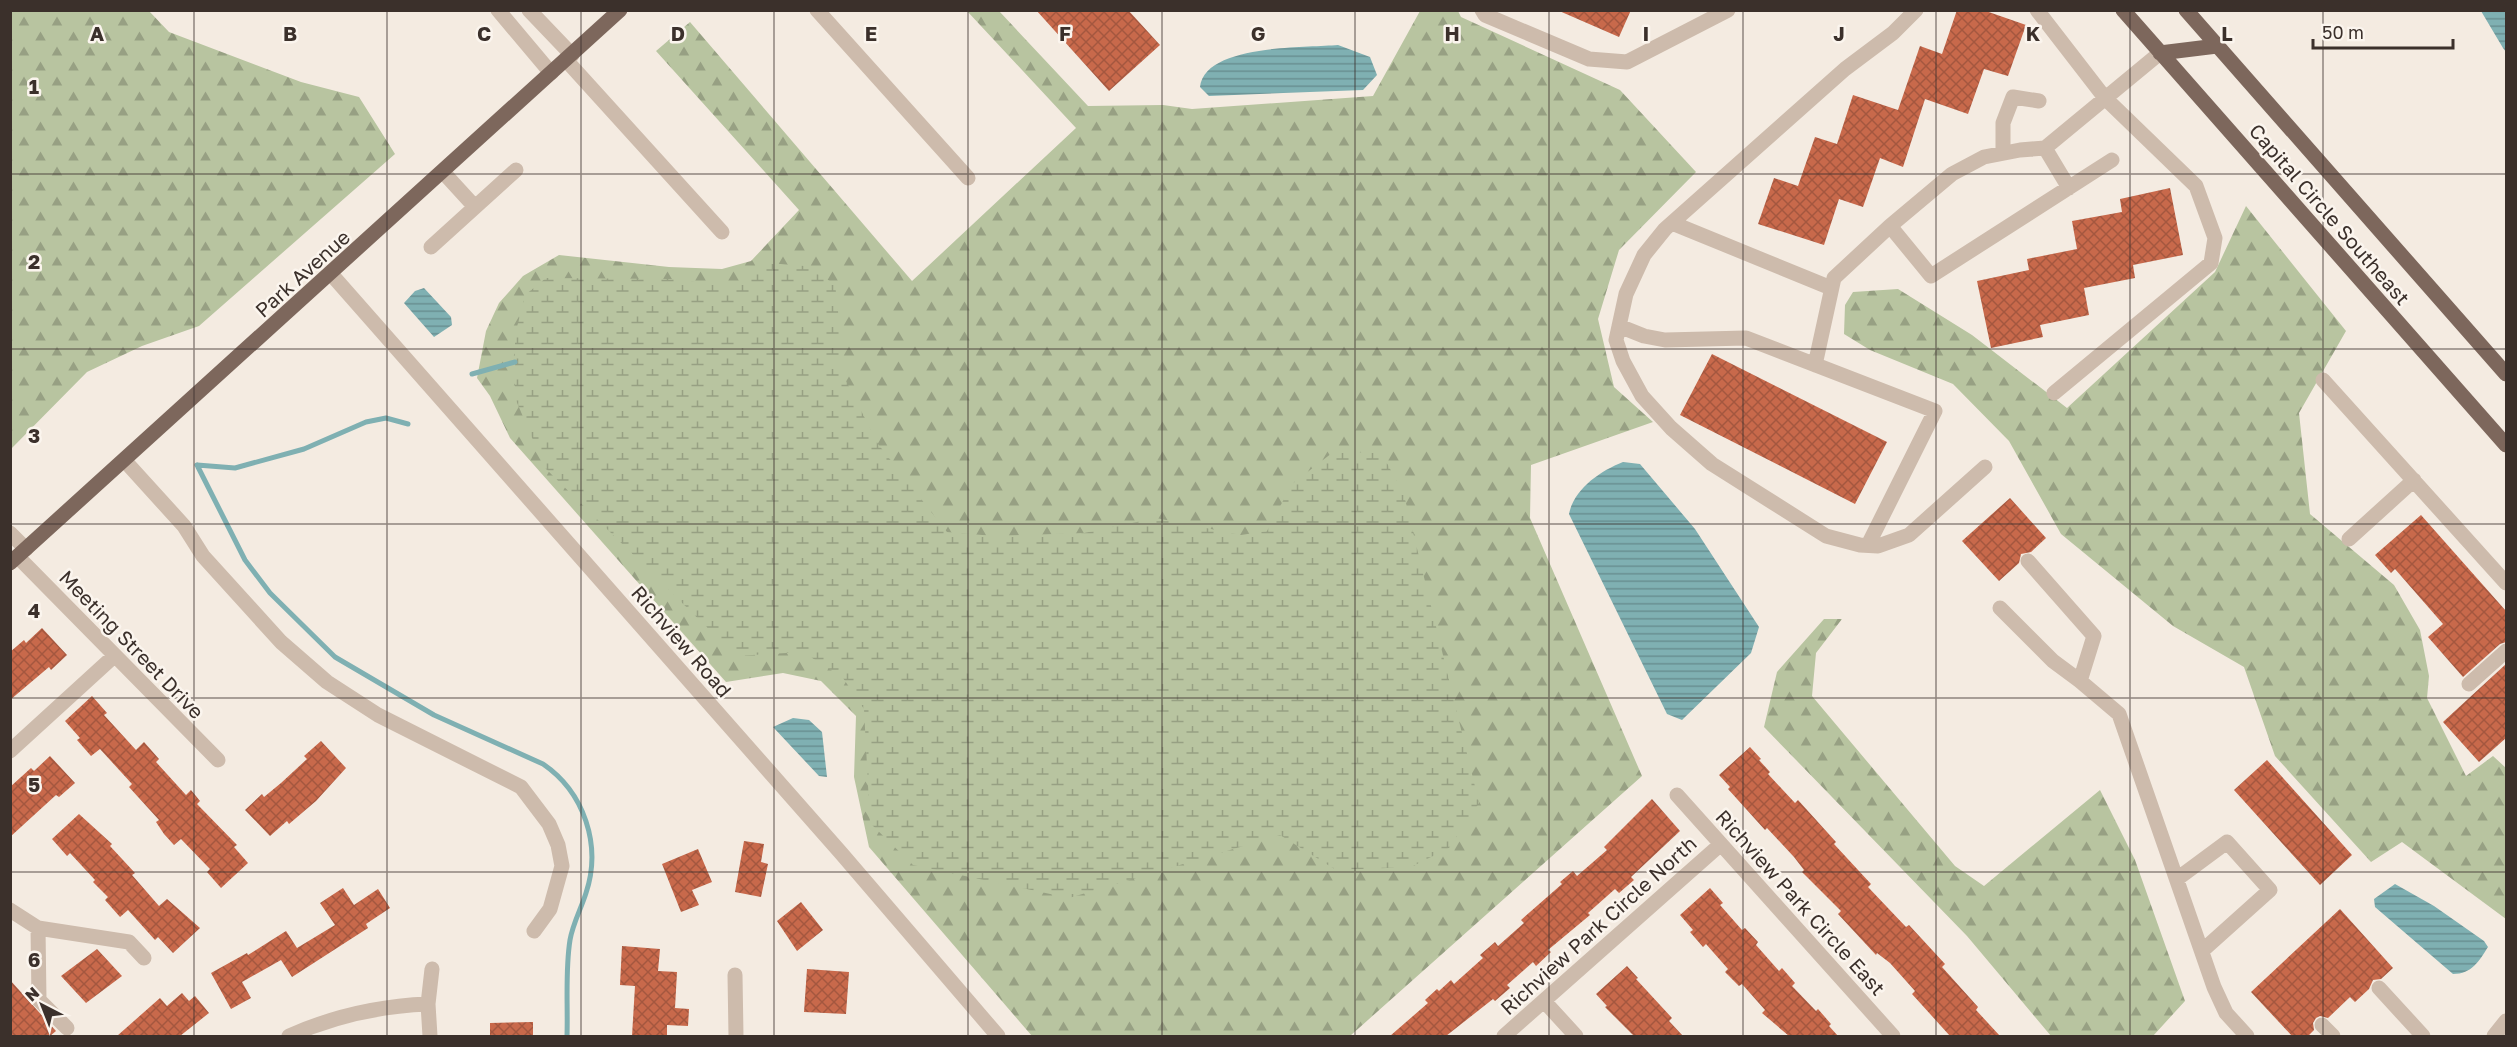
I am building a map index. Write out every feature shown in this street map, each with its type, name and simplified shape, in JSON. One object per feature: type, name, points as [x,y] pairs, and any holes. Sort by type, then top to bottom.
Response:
[{"type":"main road","name":"Park Avenue","points":[[18,556],[332,275],[620,10]]},
{"type":"main road","name":"Capital Circle Southeast","points":[[2123,10],[2506,445]]},
{"type":"main road","name":"Capital Circle Southeast","points":[[2186,10],[2506,374]]},
{"type":"main road","points":[[2160,53],[2217,46]]},
{"type":"street","points":[[498,10],[552,73]]},
{"type":"street","points":[[529,10],[722,232]]},
{"type":"street","points":[[817,10],[968,178]]},
{"type":"street","points":[[1482,10],[1485,15],[1589,59],[1627,62],[1728,10]]},
{"type":"street","points":[[1916,10],[1893,33],[1845,69],[1672,223],[1644,255],[1626,294],[1616,340],[1623,361],[1642,396],[1671,428],[1712,464],[1826,536],[1878,546],[1909,535],[1985,467]]},
{"type":"street","points":[[2037,10],[2105,98],[2178,166],[2196,186],[2215,238],[2211,264],[2054,393]]},
{"type":"street","points":[[1815,365],[1832,283],[1890,226],[1952,174],[1984,157],[2044,148],[2160,53]]},
{"type":"street","points":[[2003,153],[2003,123],[2013,97],[2039,101]]},
{"type":"street","points":[[2044,148],[2068,188]]},
{"type":"street","points":[[1890,226],[1931,276],[2112,160]]},
{"type":"street","points":[[431,247],[516,170]]},
{"type":"street","points":[[443,172],[475,207]]},
{"type":"street","points":[[1672,223],[1832,283]]},
{"type":"street","name":"Richview Road","points":[[332,275],[841,853],[998,1036]]},
{"type":"street","points":[[1619,326],[1644,336],[1665,340],[1746,338],[1935,411],[1868,545]]},
{"type":"street","points":[[2324,381],[2506,583]]},
{"type":"street","points":[[125,461],[184,526],[203,556],[281,642],[327,682],[378,715],[521,787],[549,824],[558,845],[562,866],[550,909],[534,931]]},
{"type":"street","points":[[2349,539],[2414,480]]},
{"type":"street","name":"Meeting Street Drive","points":[[10,533],[18,556],[113,657],[218,760]]},
{"type":"street","points":[[2028,561],[2094,636],[2080,681]]},
{"type":"street","points":[[2000,608],[2052,661],[2119,714],[2202,951],[2226,1013],[2240,1034]]},
{"type":"street","points":[[2469,684],[2506,651]]},
{"type":"street","points":[[10,751],[113,657]]},
{"type":"street","name":"Richview Park Circle East","points":[[1677,795],[1893,1036]]},
{"type":"street","points":[[2177,879],[2227,842],[2270,890],[2202,951]]},
{"type":"street","name":"Richview Park Circle North","points":[[1504,1036],[1721,844]]},
{"type":"street","points":[[10,910],[38,928],[129,942],[144,958]]},
{"type":"street","points":[[38,928],[39,1000],[67,1028]]},
{"type":"street","points":[[430,1036],[428,1004],[432,969]]},
{"type":"street","points":[[735,975],[736,1036]]},
{"type":"street","points":[[2379,988],[2423,1036]]},
{"type":"street","points":[[1544,1001],[1576,1036]]},
{"type":"street","points":[[289,1036],[315,1025],[360,1012],[391,1006],[428,1004]]},
{"type":"street","points":[[2494,1036],[2506,1021]]},
{"type":"street","points":[[2322,1025],[2332,1036]]},
{"type":"green space","points":[[11,10],[149,11],[169,32],[301,82],[359,97],[395,154],[199,326],[142,346],[87,372],[11,449]]},
{"type":"green space","points":[[967,11],[999,11],[1088,106],[1163,105],[1192,109],[1373,96],[1420,11],[1458,11],[1461,17],[1620,90],[1696,172],[1619,250],[1598,319],[1614,387],[1653,422],[1531,465],[1530,518],[1642,776],[1350,1036],[1032,1036],[869,847],[854,777],[856,716],[821,681],[783,673],[726,682],[510,438],[490,396],[477,378],[486,331],[499,303],[523,276],[559,255],[669,267],[722,269],[751,261],[799,210],[656,51],[690,22],[912,281],[1076,128]]},
{"type":"green space","points":[[2246,206],[2346,331],[2299,413],[2310,514],[2394,585],[2420,630],[2429,676],[2427,698],[2466,776],[2493,756],[2506,768],[2506,919],[2402,842],[2371,862],[2275,756],[2244,667],[2173,626],[2061,534],[2009,441],[1953,384],[1870,350],[1844,334],[1845,305],[1853,292],[1898,289],[1972,335],[2067,408],[2215,272]]},
{"type":"green space","points":[[769,263],[804,266],[835,284],[840,328],[841,371],[878,444],[947,532],[994,536],[1084,533],[1156,518],[1241,535],[1267,531],[1292,484],[1332,453],[1381,452],[1404,495],[1479,803],[1449,848],[1411,867],[1336,870],[1280,835],[1069,898],[913,865],[870,823],[864,709],[843,678],[803,652],[736,656],[545,468],[515,398],[515,335],[525,295],[546,278],[674,279],[730,287]]},
{"type":"green space","points":[[1824,619],[1842,619],[1816,653],[1812,696],[1955,866],[1984,886],[2100,790],[2135,860],[2185,1001],[2153,1036],[2051,1036],[1967,936],[1764,727],[1777,672]]},
{"type":"water","points":[[2481,11],[2506,11],[2506,52],[2503,48]]},
{"type":"water","points":[[1338,45],[1370,57],[1377,75],[1363,90],[1209,96],[1200,87],[1206,73],[1219,63],[1237,56],[1281,48]]},
{"type":"water","points":[[424,288],[451,317],[452,325],[434,337],[404,303],[415,291]]},
{"type":"water","points":[[1623,462],[1640,464],[1695,529],[1759,627],[1751,653],[1682,720],[1667,714],[1569,514],[1576,497],[1589,482]]},
{"type":"water","points":[[793,718],[809,720],[822,732],[827,777],[819,776],[773,727]]},
{"type":"water","points":[[2395,884],[2434,906],[2484,941],[2488,947],[2474,966],[2465,972],[2453,974],[2375,907],[2374,899]]},
{"type":"building","points":[[1036,10],[1128,10],[1160,45],[1109,91]]},
{"type":"building","points":[[1557,10],[1631,10],[1619,37]]},
{"type":"building","points":[[1957,10],[1983,10],[2026,25],[2008,76],[1984,69],[1968,114],[1925,99],[1903,167],[1880,158],[1863,207],[1839,199],[1824,245],[1758,224],[1774,178],[1798,186],[1815,137],[1837,144],[1853,95],[1898,110],[1920,46],[1942,54]]},
{"type":"building","points":[[2170,188],[2183,255],[2133,265],[2135,278],[2084,288],[2089,315],[2040,325],[2043,337],[1991,348],[1977,281],[2029,270],[2027,259],[2077,249],[2072,221],[2122,212],[2120,199]]},
{"type":"building","points":[[1712,354],[1887,442],[1855,504],[1680,415]]},
{"type":"building","points":[[2010,498],[2046,538],[2031,552],[2021,554],[2019,563],[1999,581],[1962,541]]},
{"type":"building","points":[[2421,515],[2506,611],[2506,642],[2500,644],[2463,677],[2428,637],[2443,624],[2395,569],[2391,573],[2375,555]]},
{"type":"building","points":[[42,628],[67,655],[51,670],[49,667],[10,700],[10,652],[24,640],[26,643]]},
{"type":"building","points":[[2506,664],[2506,738],[2479,762],[2443,722]]},
{"type":"building","points":[[92,696],[107,713],[104,715],[136,750],[144,742],[159,759],[156,762],[186,795],[191,790],[200,801],[197,804],[237,845],[234,847],[248,863],[221,888],[207,872],[210,869],[181,839],[174,845],[164,834],[156,822],[159,820],[129,787],[132,784],[100,749],[91,756],[77,740],[80,738],[65,721]]},
{"type":"building","points":[[321,741],[346,768],[316,801],[289,824],[287,821],[270,836],[245,810],[262,794],[264,797],[281,783],[307,759],[304,756]]},
{"type":"building","points":[[1750,747],[1770,772],[1768,774],[1795,803],[1798,800],[1836,842],[1834,844],[1871,884],[1868,887],[1906,927],[1909,925],[1945,964],[1942,967],[1978,1007],[1976,1010],[2000,1036],[1950,1036],[1912,994],[1915,991],[1890,963],[1877,953],[1876,955],[1838,914],[1841,911],[1802,872],[1804,870],[1794,857],[1767,828],[1765,830],[1728,789],[1730,787],[1719,775]]},
{"type":"building","points":[[50,756],[75,783],[59,797],[56,795],[10,837],[10,787],[31,768],[34,771]]},
{"type":"building","points":[[2267,760],[2352,855],[2320,885],[2234,790]]},
{"type":"building","points":[[1652,799],[1680,831],[1631,877],[1634,880],[1619,893],[1615,889],[1588,913],[1590,915],[1548,950],[1551,952],[1536,966],[1533,962],[1507,985],[1510,988],[1495,1001],[1493,999],[1446,1036],[1390,1036],[1428,1003],[1425,1000],[1437,989],[1439,991],[1451,980],[1454,984],[1483,958],[1480,955],[1495,942],[1498,946],[1524,923],[1521,920],[1562,884],[1560,882],[1573,871],[1577,876],[1607,850],[1604,847]]},
{"type":"building","points":[[79,814],[112,844],[110,846],[135,873],[132,875],[159,906],[167,899],[200,928],[173,953],[158,937],[155,940],[128,910],[120,917],[105,900],[108,897],[93,882],[95,880],[70,853],[67,856],[52,839]]},
{"type":"building","points":[[744,841],[764,844],[761,862],[768,864],[761,897],[735,892]]},
{"type":"building","points":[[698,849],[712,882],[692,890],[699,905],[681,912],[662,864]]},
{"type":"building","points":[[343,888],[354,905],[378,889],[390,908],[366,924],[368,928],[292,977],[281,960],[242,982],[251,998],[231,1009],[211,973],[247,953],[248,955],[286,931],[297,948],[335,925],[320,903]]},
{"type":"building","points":[[1710,888],[1723,903],[1720,905],[1742,930],[1745,928],[1758,942],[1756,945],[1779,971],[1782,968],[1795,983],[1792,986],[1816,1011],[1818,1009],[1838,1036],[1789,1036],[1762,1013],[1765,1010],[1742,984],[1739,986],[1725,972],[1728,969],[1706,944],[1703,947],[1690,932],[1693,930],[1680,915]]},
{"type":"building","points":[[801,902],[823,930],[797,951],[777,921]]},
{"type":"building","points":[[2340,909],[2393,968],[2381,979],[2373,980],[2369,989],[2355,1002],[2350,997],[2328,1018],[2320,1016],[2316,1018],[2313,1023],[2314,1030],[2308,1036],[2292,1036],[2251,992]]},
{"type":"building","points":[[622,946],[660,949],[658,971],[677,972],[675,1008],[689,1009],[688,1026],[667,1025],[667,1036],[632,1036],[635,986],[620,985]]},
{"type":"building","points":[[97,949],[122,976],[86,1003],[61,976]]},
{"type":"building","points":[[1627,966],[1672,1018],[1669,1021],[1683,1036],[1634,1036],[1605,1007],[1607,1006],[1596,994]]},
{"type":"building","points":[[807,969],[849,972],[846,1014],[804,1012]]},
{"type":"building","points":[[10,980],[56,1031],[50,1036],[10,1036]]},
{"type":"building","points":[[182,993],[189,1001],[195,996],[209,1013],[180,1036],[117,1036],[160,998],[167,1006]]},
{"type":"building","points":[[533,1022],[533,1036],[490,1036],[490,1023]]},
{"type":"waterway","points":[[472,374],[515,362]]},
{"type":"waterway","points":[[197,465],[235,468],[304,449],[366,422],[386,418],[408,424]]},
{"type":"waterway","points":[[197,465],[245,560],[270,593],[335,657],[434,715],[543,764],[569,789],[579,804],[586,821],[592,857],[586,893],[573,928],[568,952],[567,1036]]}]
